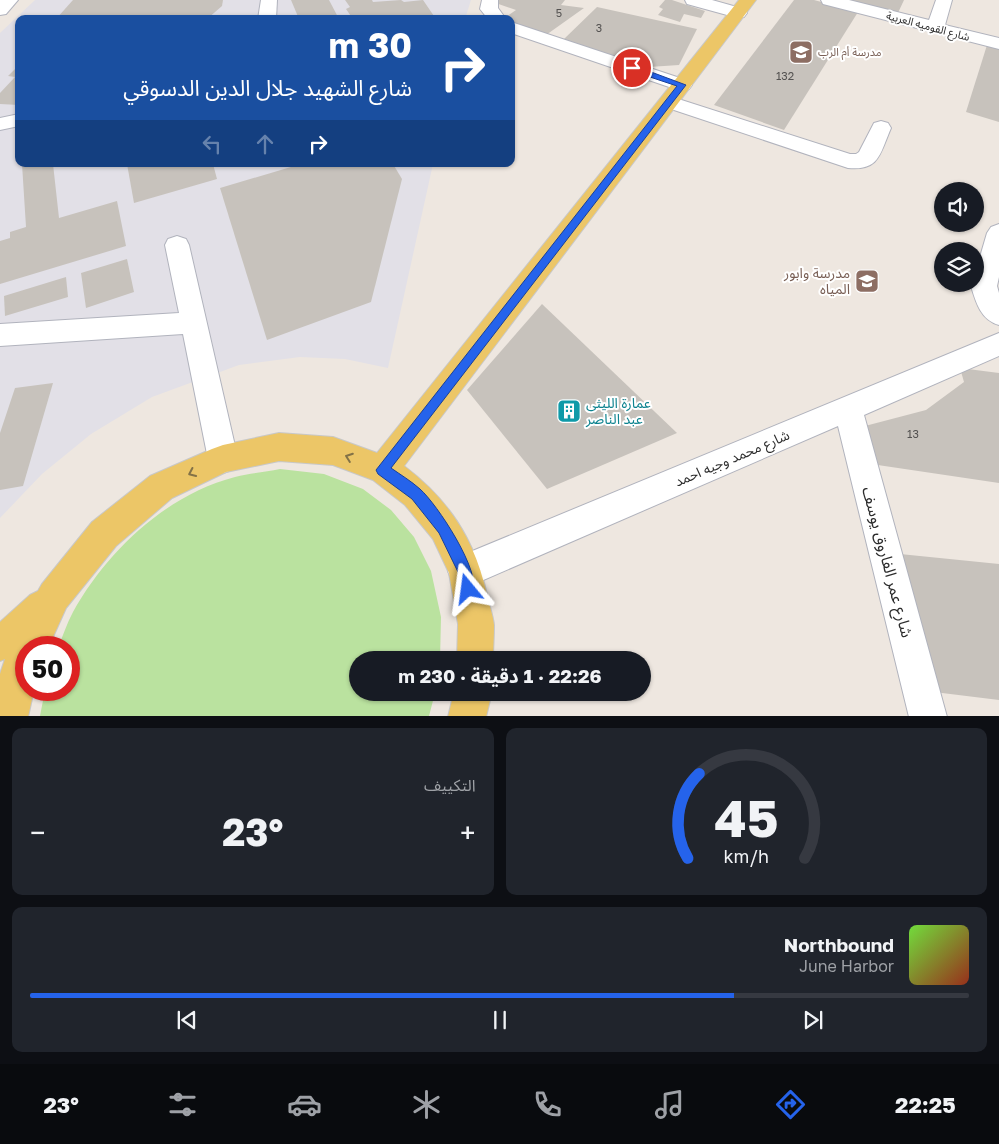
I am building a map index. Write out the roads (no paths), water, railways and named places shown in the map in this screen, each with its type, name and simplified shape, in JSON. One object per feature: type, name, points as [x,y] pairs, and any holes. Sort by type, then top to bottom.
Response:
[{"type":"main road","points":[[383,470],[743,7]]},
{"type":"main road","points":[[0,643],[13,634],[54,596],[104,534],[161,487],[223,458],[279,448],[333,451],[383,470],[416,494],[444,528],[464,571],[476,624],[475,651]]},
{"type":"main road","points":[[35,636],[54,596]]},
{"type":"main road","points":[[9,716],[15,689]]},
{"type":"main road","points":[[467,716],[471,701]]},
{"type":"street","points":[[0,10],[10,0]]},
{"type":"street","points":[[267,15],[269,0]]},
{"type":"street","points":[[490,0],[489,9],[494,15]]},
{"type":"street","points":[[693,0],[743,7]]},
{"type":"street","name":"شارع القوميه العربية","points":[[829,0],[999,44]]},
{"type":"street","points":[[935,28],[944,0]]},
{"type":"street","points":[[515,29],[848,161],[861,162],[868,156],[881,128]]},
{"type":"street","points":[[0,124],[15,121]]},
{"type":"street","points":[[999,233],[984,286],[989,303],[999,315]]},
{"type":"street","points":[[177,245],[223,458]]},
{"type":"street","points":[[0,335],[194,323]]},
{"type":"street","name":"شارع محمد وجيه احمد","points":[[464,571],[999,344]]},
{"type":"street","name":"شارع عمر الفاروق يوسف","points":[[848,408],[928,716]]},
{"type":"place","name":"مدرسة أم الرب","points":[[801,52]]},
{"type":"place","name":"مدرسة وابور المياه","points":[[867,281]]},
{"type":"place","name":"عمارة الليثى عبد الناصر","points":[[569,411]]}]
